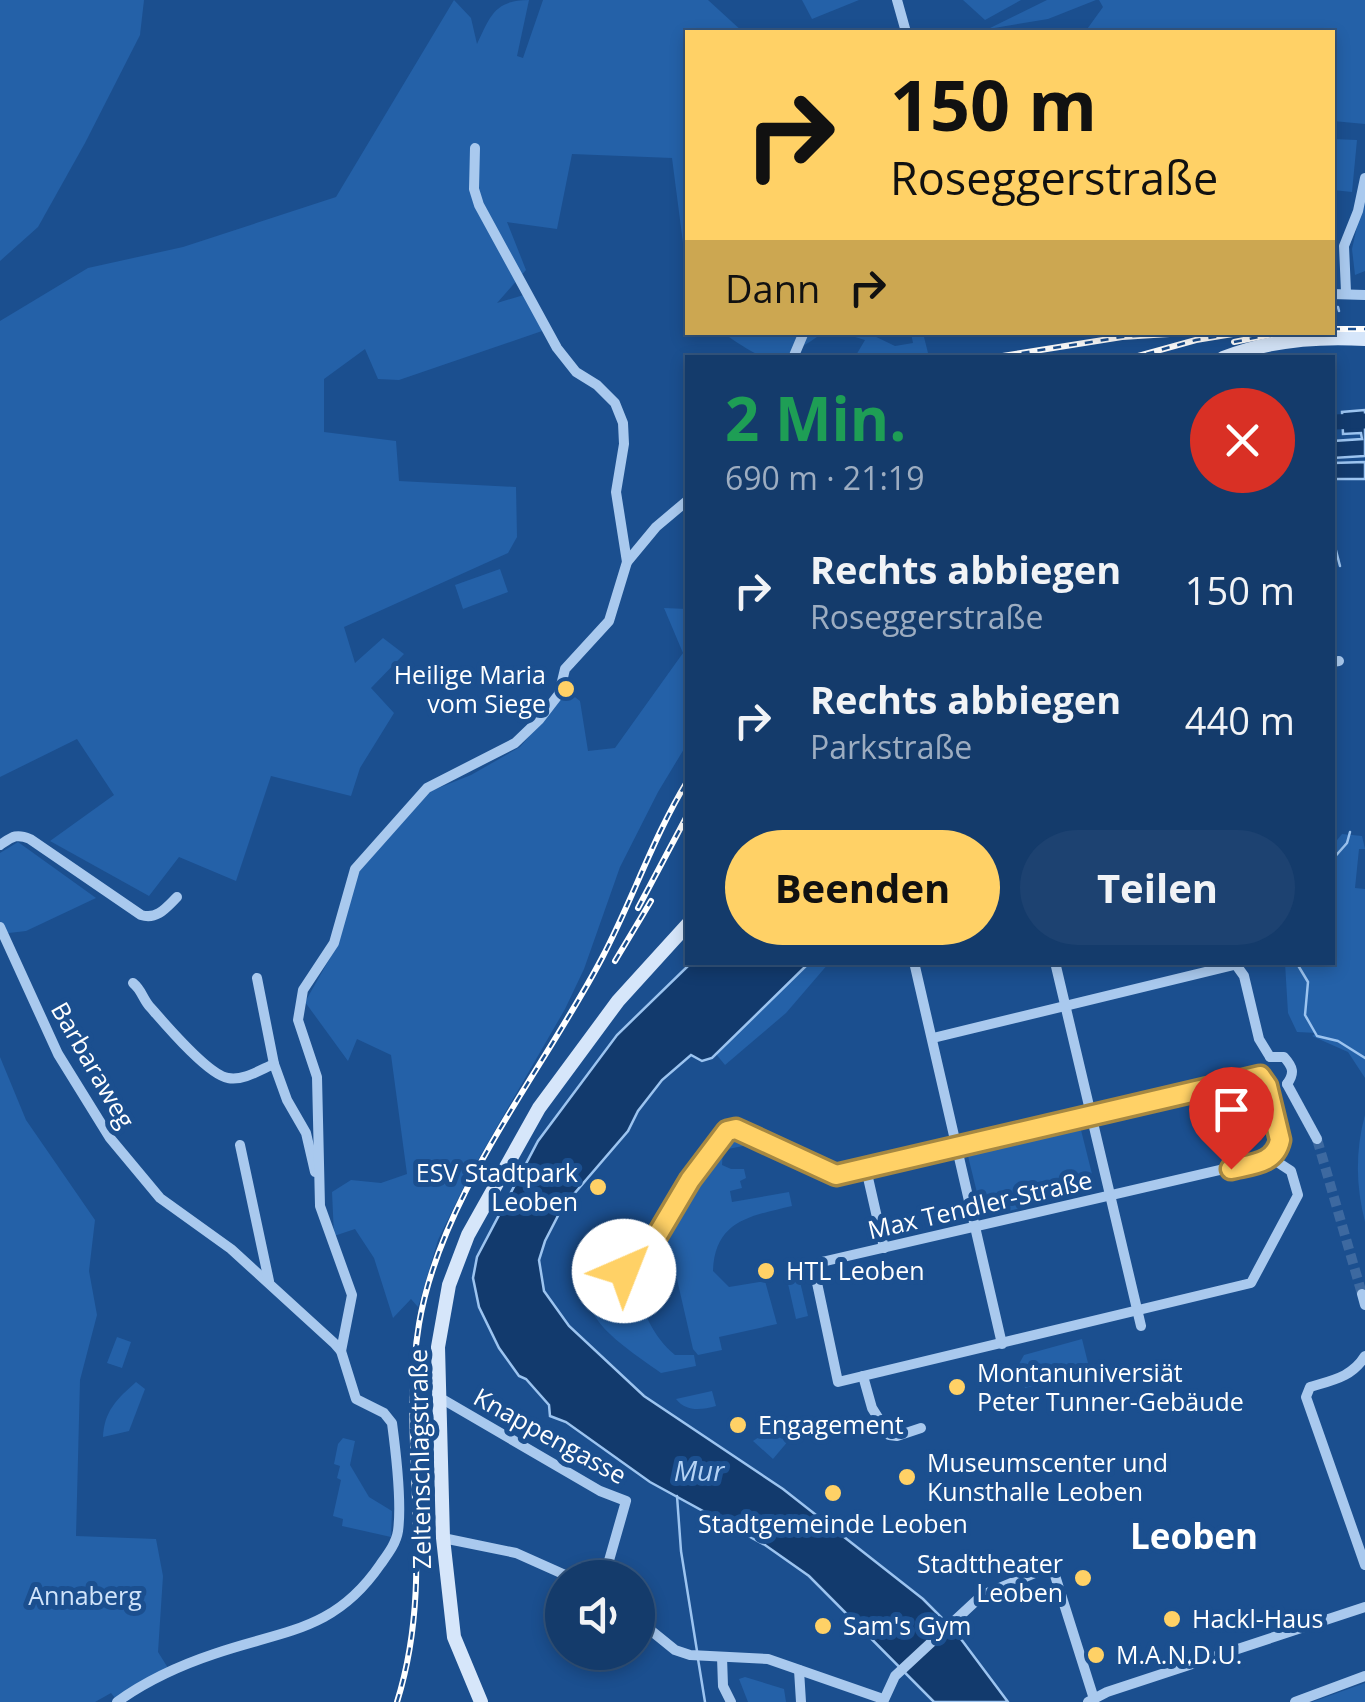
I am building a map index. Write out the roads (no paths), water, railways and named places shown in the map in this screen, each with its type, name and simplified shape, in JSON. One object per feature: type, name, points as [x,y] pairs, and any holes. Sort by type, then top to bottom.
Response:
[{"type":"main road","points":[[1230,355],[1248,348],[1302,340],[1365,339]]},
{"type":"main road","name":"Zeltenschlagstraße","points":[[481,1702],[454,1637],[443,1538],[438,1396],[440,1333],[449,1285],[468,1235],[539,1108],[642,973],[685,927]]},
{"type":"street","points":[[898,0],[906,30]]},
{"type":"street","points":[[475,148],[474,189],[479,205],[557,348],[576,372],[609,395],[622,423],[624,444],[616,492],[627,562]]},
{"type":"street","points":[[1346,292],[1344,246],[1358,211],[1365,178]]},
{"type":"street","points":[[1335,294],[1365,295]]},
{"type":"street","points":[[317,1180],[320,1131],[316,1076],[298,1020],[298,1003],[334,943],[356,869],[427,788],[515,743],[538,720],[559,694],[565,669],[608,621],[627,562],[656,527],[685,503]]},
{"type":"street","points":[[0,845],[12,836],[30,839],[150,918],[177,896]]},
{"type":"street","name":"Barbaraweg","points":[[0,926],[58,1054],[110,1138],[160,1198],[232,1249],[341,1351],[351,1392],[364,1404],[384,1413],[392,1423],[398,1534],[358,1593],[332,1613],[268,1640],[209,1656],[123,1700]]},
{"type":"street","points":[[915,965],[1002,1344]]},
{"type":"street","points":[[1056,965],[1140,1326]]},
{"type":"street","points":[[933,1038],[1230,965]]},
{"type":"street","points":[[1235,965],[1244,976],[1259,1038],[1270,1056]]},
{"type":"street","points":[[257,978],[274,1064],[287,1100],[306,1133],[320,1206],[352,1295],[341,1351]]},
{"type":"street","points":[[132,983],[194,1056],[220,1076],[240,1078],[274,1064]]},
{"type":"street","points":[[624,1271],[639,1266],[690,1180],[727,1131],[736,1129],[768,1140],[831,1175],[1090,1114],[1263,1081],[1278,1088],[1292,1077],[1292,1066],[1284,1057],[1270,1056],[1261,1065],[1263,1081],[1280,1140],[1272,1158],[1291,1171],[1298,1195],[1251,1284],[864,1376],[872,1408],[889,1435],[922,1428]]},
{"type":"street","points":[[1287,1084],[1317,1138]]},
{"type":"street","points":[[240,1144],[269,1282]]},
{"type":"street","name":"Max Tendler-Straße","points":[[864,1376],[838,1382],[813,1264],[1272,1158]]},
{"type":"street","points":[[866,1168],[884,1248]]},
{"type":"street","points":[[1365,1356],[1347,1375],[1310,1387],[1306,1392],[1365,1565]]},
{"type":"street","name":"Knappengasse","points":[[438,1396],[600,1491],[626,1501],[609,1560]]},
{"type":"street","points":[[443,1538],[516,1553],[545,1566]]},
{"type":"street","points":[[655,1634],[675,1650],[690,1655],[754,1656],[883,1701],[894,1676],[982,1596],[1052,1566],[1091,1701],[1365,1607]]},
{"type":"street","points":[[722,1657],[723,1686],[732,1702]]},
{"type":"street","points":[[799,1670],[800,1702]]},
{"type":"street","points":[[1295,1702],[1365,1676]]},
{"type":"water","points":[[1365,410],[1365,456],[1335,458],[1335,441],[1362,439],[1361,433],[1343,434],[1342,412]]},
{"type":"water","points":[[1365,462],[1365,479],[1335,479],[1335,463]]},
{"type":"water","points":[[689,965],[807,965],[712,1058],[702,1061],[691,1055],[662,1080],[628,1131],[562,1208],[539,1260],[544,1291],[569,1326],[644,1396],[783,1489],[923,1599],[955,1631],[1008,1702],[934,1702],[809,1576],[765,1545],[650,1482],[566,1422],[550,1416],[549,1405],[519,1376],[499,1348],[479,1307],[473,1278],[477,1257],[538,1141],[617,1035]]},
{"type":"waterway","points":[[1335,308],[1339,311]]},
{"type":"waterway","name":"Mur","points":[[1335,422],[1365,421]]},
{"type":"waterway","points":[[1335,547],[1340,566]]},
{"type":"waterway","points":[[1335,857],[1347,843],[1350,832]]},
{"type":"waterway","points":[[1298,965],[1308,982],[1305,1015],[1317,1036],[1338,1041],[1365,1058]]},
{"type":"waterway","points":[[677,1496],[681,1551],[697,1651]]},
{"type":"waterway","points":[[698,1659],[705,1702]]},
{"type":"tunnel","points":[[1317,1139],[1362,1294]]},
{"type":"railway","points":[[1335,329],[1365,329]]},
{"type":"railway","points":[[1009,355],[1154,335]]},
{"type":"railway","points":[[1142,355],[1227,335]]},
{"type":"railway","points":[[1234,342],[1268,335]]},
{"type":"railway","points":[[397,1702],[415,1606],[414,1372],[419,1324],[431,1276],[470,1182],[602,958],[685,786]]},
{"type":"railway","points":[[638,908],[685,820]]},
{"type":"railway","points":[[615,961],[651,901]]},
{"type":"place","name":"Heilige Maria vom Siege","points":[[566,689]]},
{"type":"place","name":"ESV Stadtpark Leoben","points":[[598,1187]]},
{"type":"place","name":"HTL Leoben","points":[[766,1271]]},
{"type":"place","name":"Montanuniversiät Peter Tunner-Gebäude","points":[[957,1387]]},
{"type":"place","name":"Engagement","points":[[738,1425]]},
{"type":"place","name":"Museumscenter und Kunsthalle Leoben","points":[[907,1477]]},
{"type":"place","name":"Stadtgemeinde Leoben","points":[[833,1493]]},
{"type":"place","name":"Stadttheater Leoben","points":[[1083,1578]]},
{"type":"place","name":"Hackl-Haus","points":[[1172,1619]]},
{"type":"place","name":"Sam's Gym","points":[[823,1626]]},
{"type":"place","name":"M.A.N.D.U.","points":[[1096,1655]]},
{"type":"district","name":"Leoben","points":[[1194,1537]]},
{"type":"park label","name":"Annaberg","points":[[85,1596]]}]
